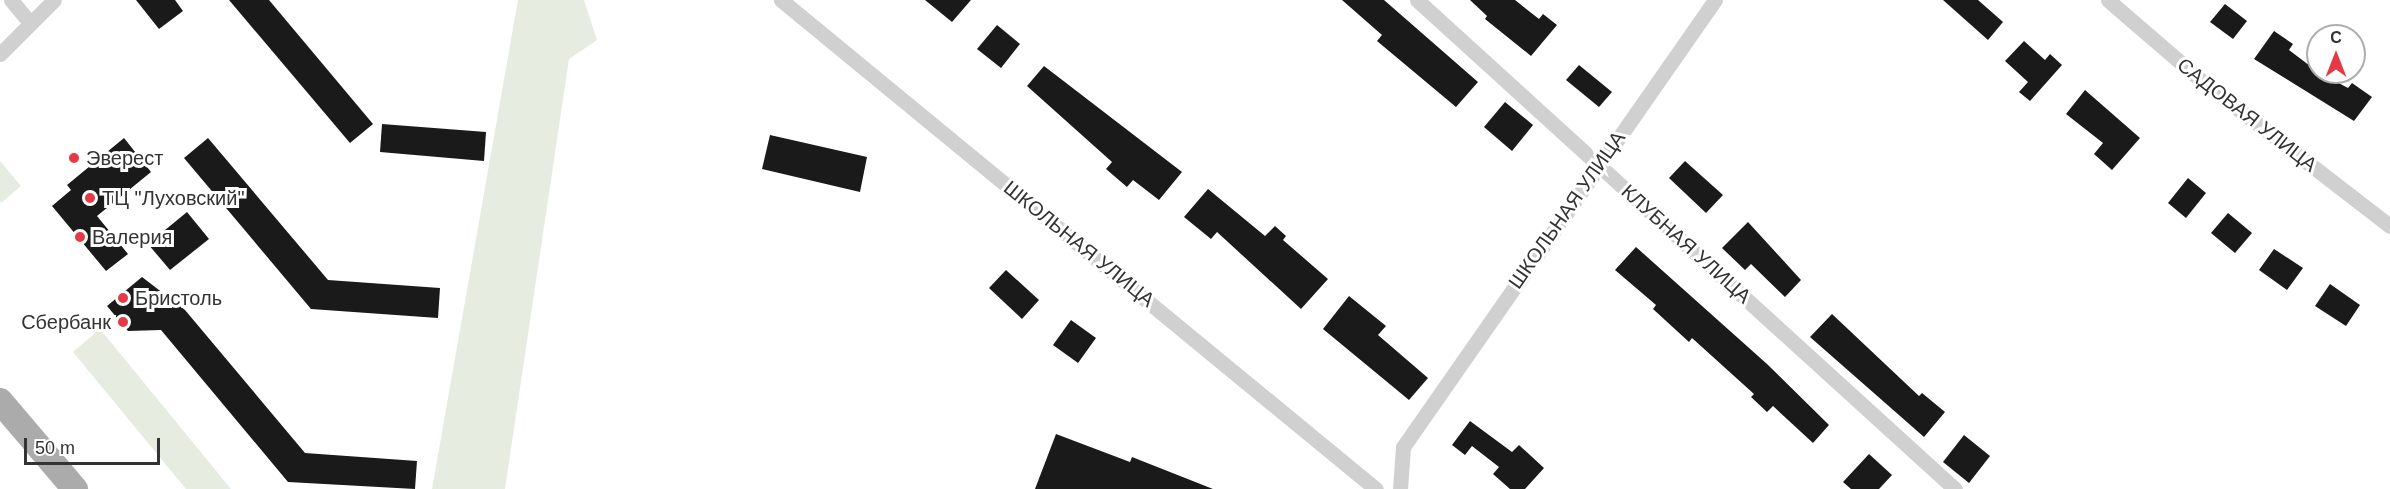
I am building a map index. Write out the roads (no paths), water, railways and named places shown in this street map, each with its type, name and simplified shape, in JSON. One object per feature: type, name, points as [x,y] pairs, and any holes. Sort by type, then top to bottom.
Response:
[{"type":"main road","points":[[0,401],[75,489]]},
{"type":"street","points":[[11,0],[30,23]]},
{"type":"street","points":[[0,54],[54,0]]},
{"type":"street","name":"ШКОЛЬНАЯ УЛИЦА","points":[[781,0],[1376,489]]},
{"type":"street","name":"КЛУБНАЯ УЛИЦА","points":[[1417,0],[1955,489]]},
{"type":"street","name":"ШКОЛЬНАЯ УЛИЦА","points":[[1400,489],[1403,447],[1598,164],[1715,0]]},
{"type":"street","name":"САДОВАЯ УЛИЦА","points":[[2108,0],[2203,82],[2390,226]]},
{"type":"place","name":"Эверест","points":[[74,158]]},
{"type":"place","name":"ТЦ \"Луховский\"","points":[[90,198]]},
{"type":"place","name":"Валерия","points":[[80,237]]},
{"type":"place","name":"Бристоль","points":[[123,298]]},
{"type":"place","name":"Сбербанк","points":[[123,322]]}]
